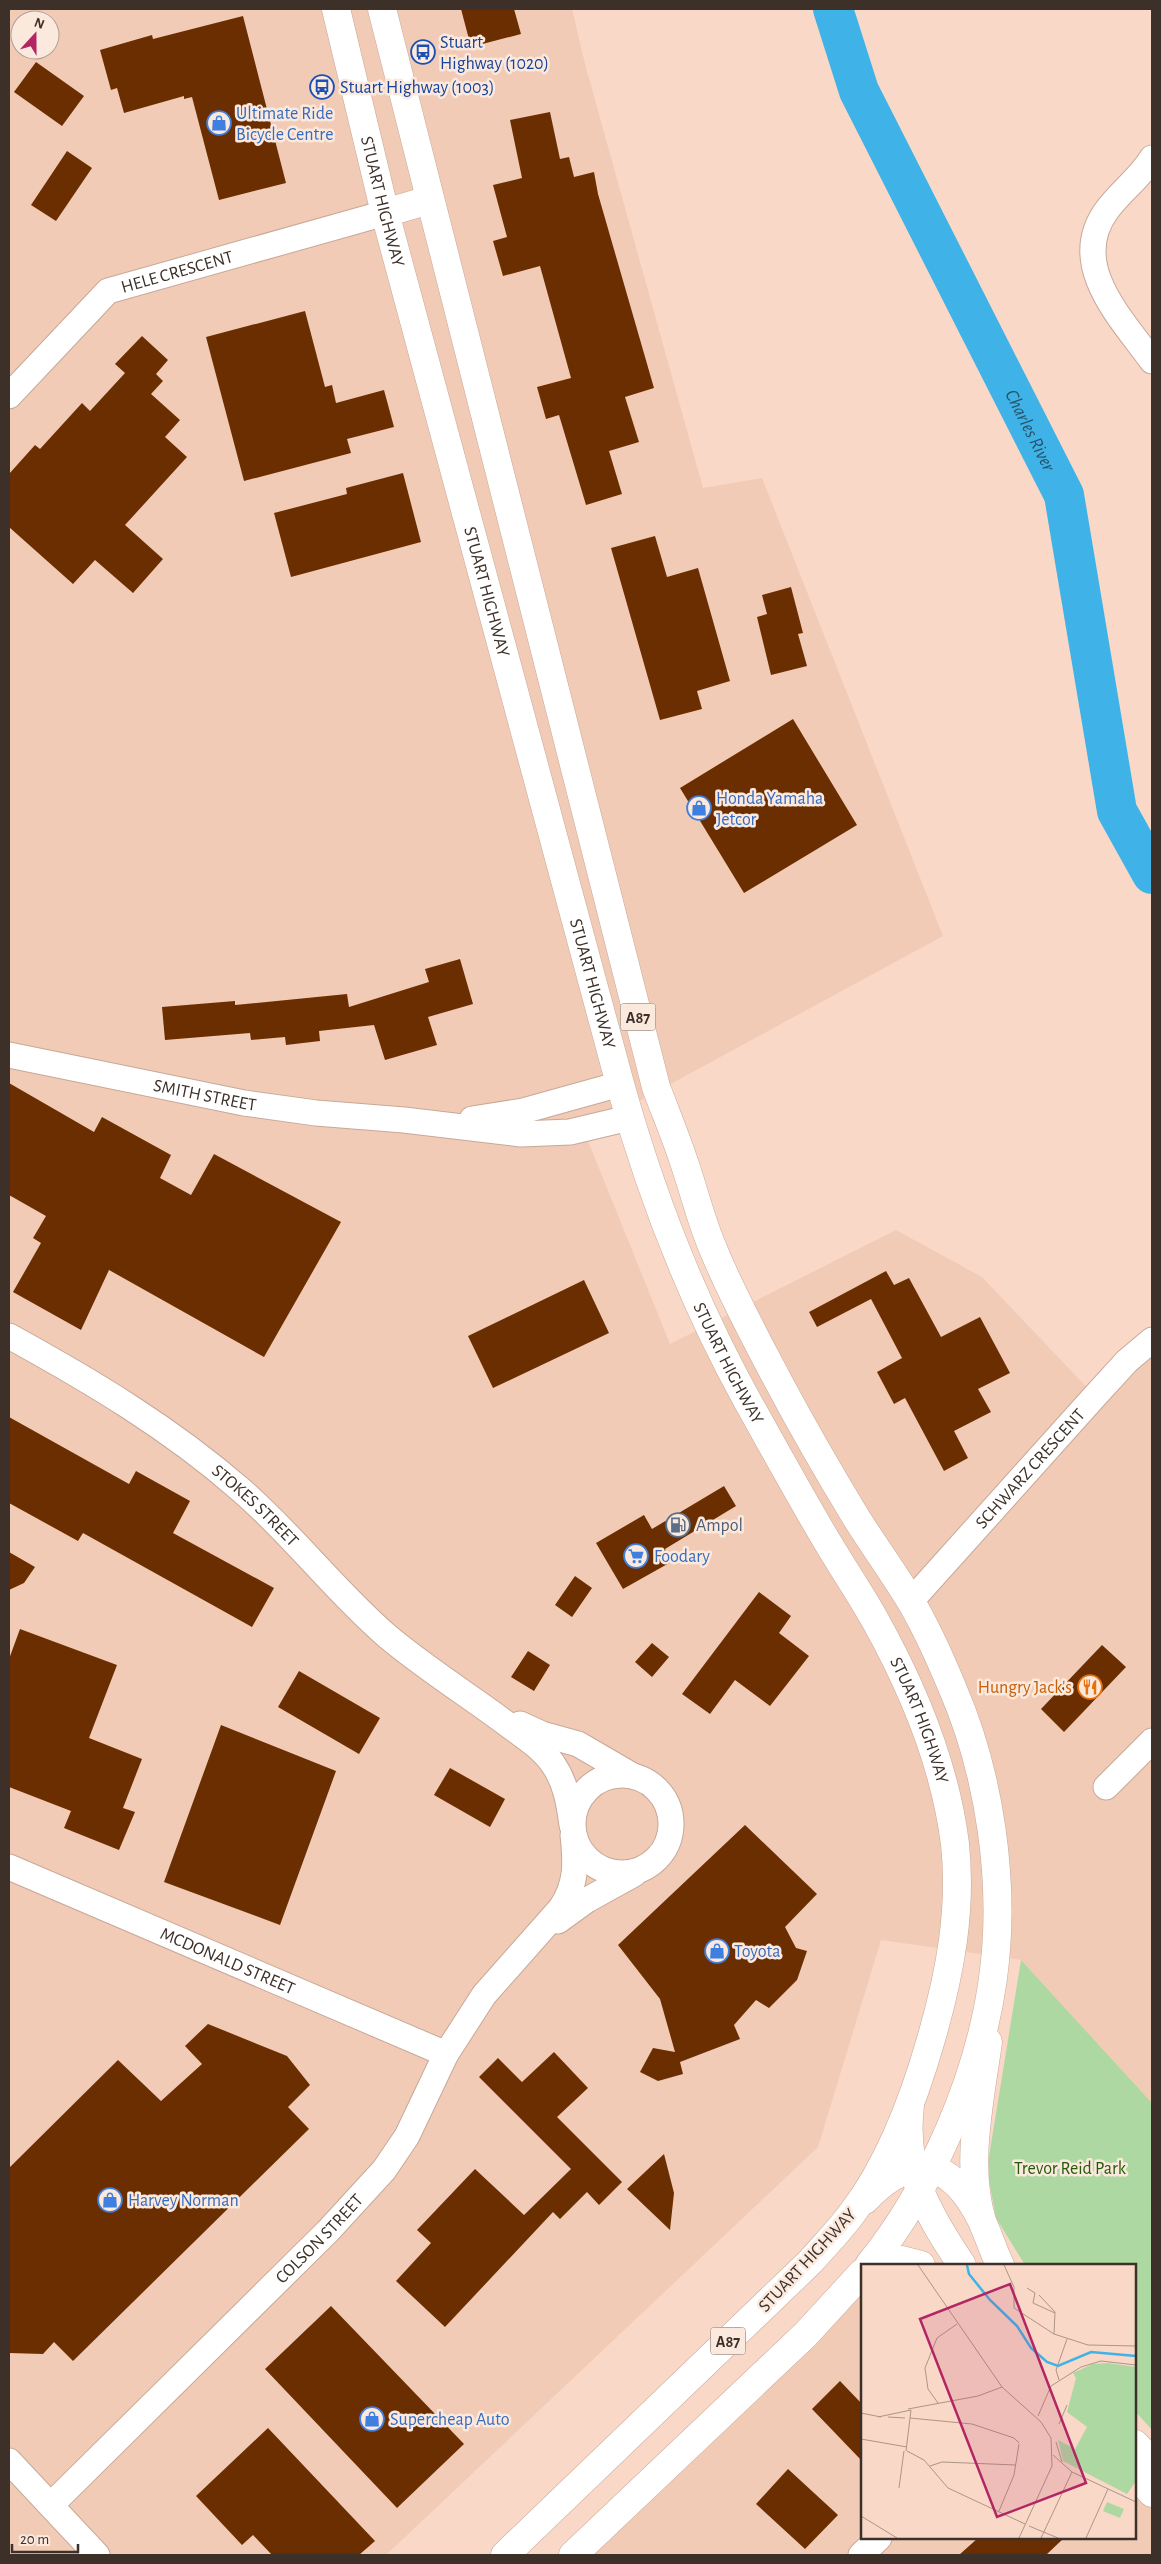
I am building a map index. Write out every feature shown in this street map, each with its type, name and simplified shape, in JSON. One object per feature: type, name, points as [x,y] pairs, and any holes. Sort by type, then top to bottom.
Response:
[{"type":"main road","name":"STUART HIGHWAY","points":[[336,9],[386,213],[629,1118],[651,1188],[695,1297],[746,1400],[816,1524],[875,1619],[910,1688],[933,1744],[955,1845],[956,1904],[949,1973],[928,2052],[893,2142],[855,2210],[811,2261],[506,2555]]},
{"type":"main road","name":"STUART HIGHWAY","points":[[382,9],[429,200],[653,1074],[663,1106],[713,1250],[748,1324],[857,1518],[911,1601],[954,1691],[983,1781],[995,1867],[997,1922],[993,1978],[978,2049],[958,2104],[921,2175],[899,2225],[870,2264]]},
{"type":"main road","points":[[386,213],[429,200]]},
{"type":"main road","points":[[620,1084],[653,1074]]},
{"type":"main road","points":[[629,1118],[663,1106]]},
{"type":"main road","points":[[875,1619],[911,1601]]},
{"type":"main road","points":[[993,1978],[991,2021],[974,2166],[975,2189],[982,2221],[1000,2264]]},
{"type":"main road","points":[[912,2097],[908,2136],[938,2229],[961,2264]]},
{"type":"main road","points":[[855,2210],[884,2181],[921,2175],[947,2176],[964,2190],[982,2221]]},
{"type":"main road","points":[[886,2264],[902,2260],[917,2264]]},
{"type":"main road","points":[[573,2555],[854,2286],[861,2275]]},
{"type":"main road","points":[[1136,2445],[1152,2462]]},
{"type":"main road","points":[[1136,2476],[1152,2493]]},
{"type":"street","points":[[1152,158],[1144,171],[1108,209],[1099,224],[1094,240],[1092,259],[1097,280],[1109,302],[1152,361]]},
{"type":"street","name":"HELE CRESCENT","points":[[9,396],[108,291],[386,213]]},
{"type":"street","name":"SMITH STREET","points":[[9,1055],[244,1103],[316,1113],[404,1120],[502,1132],[545,1134],[592,1128],[629,1118]]},
{"type":"street","name":"SMITH STREET","points":[[404,1120],[469,1120],[498,1117],[620,1084]]},
{"type":"street","name":"STOKES STREET","points":[[9,1336],[75,1372],[129,1406],[205,1460],[285,1531],[353,1604],[386,1635],[411,1656],[480,1703]]},
{"type":"street","name":"SCHWARZ CRESCENT","points":[[911,1601],[1127,1361],[1152,1340]]},
{"type":"street","points":[[480,1703],[542,1734],[578,1744],[633,1776],[644,1780],[662,1796],[671,1819],[668,1842],[662,1854],[642,1870],[620,1874],[598,1868],[586,1858],[578,1847],[573,1830],[578,1801],[586,1790],[598,1781],[610,1776],[633,1776]]},
{"type":"street","name":"COLSON STREET","points":[[51,2505],[328,2231],[384,2170],[407,2136],[446,2054],[484,1995],[561,1908],[573,1884],[576,1860],[568,1795],[552,1764],[530,1740],[480,1703]]},
{"type":"street","points":[[1106,1787],[1152,1741]]},
{"type":"street","name":"MCDONALD STREET","points":[[9,1867],[446,2054]]},
{"type":"street","name":"COLSON STREET","points":[[537,1935],[587,1900],[642,1870]]},
{"type":"street","points":[[9,2461],[97,2555]]},
{"type":"street","points":[[861,2555],[878,2539]]},
{"type":"shaded area","points":[[9,9],[572,9],[585,64],[703,488],[762,478],[943,936],[584,1131],[670,1344],[896,1230],[982,1277],[1095,1396],[1152,1340],[1152,2103],[1021,1960],[881,1940],[818,2147],[386,2555],[9,2555]]},
{"type":"shaded area","points":[[861,2279],[861,2539],[1136,2539],[1136,2476],[1152,2493],[1152,2555],[573,2555]]},
{"type":"green space","name":"Trevor Reid Park","points":[[1021,1960],[1152,2103],[1152,2430],[1136,2412],[1136,2264],[1024,2264],[996,2218],[987,2169]]},
{"type":"building","points":[[461,9],[514,9],[521,34],[471,47]]},
{"type":"building","points":[[243,16],[286,183],[219,200],[192,97],[184,99],[184,96],[124,113],[117,88],[111,90],[100,50],[152,35],[153,39]]},
{"type":"building","points":[[36,62],[84,96],[62,126],[14,92]]},
{"type":"building","points":[[550,112],[560,159],[569,157],[574,177],[594,172],[598,194],[654,388],[625,397],[639,442],[609,451],[622,494],[586,505],[559,415],[546,419],[537,387],[571,378],[540,266],[503,276],[493,241],[507,237],[493,185],[522,178],[510,120]]},
{"type":"building","points":[[67,151],[92,168],[56,221],[31,205]]},
{"type":"building","points":[[305,311],[325,387],[332,385],[336,403],[384,390],[394,427],[347,439],[351,453],[244,481],[206,337]]},
{"type":"building","points":[[142,336],[168,360],[156,374],[163,381],[151,394],[180,420],[165,437],[187,457],[125,525],[163,559],[133,593],[95,560],[73,584],[9,527],[9,474],[35,445],[40,449],[82,403],[90,411],[125,373],[115,364]]},
{"type":"building","points":[[403,473],[421,542],[291,577],[274,513],[347,494],[346,488]]},
{"type":"building","points":[[655,536],[667,577],[698,568],[730,681],[697,691],[702,709],[660,720],[611,548]]},
{"type":"building","points":[[791,587],[803,633],[798,634],[807,666],[771,675],[757,617],[767,614],[762,595]]},
{"type":"building","points":[[793,719],[857,825],[744,893],[680,788]]},
{"type":"building","points":[[460,959],[473,1004],[428,1017],[437,1045],[385,1060],[374,1025],[319,1031],[320,1041],[286,1045],[285,1037],[251,1040],[250,1033],[165,1040],[162,1007],[235,1001],[235,1005],[347,994],[349,1007],[429,982],[425,969]]},
{"type":"building","points":[[9,1083],[94,1132],[102,1117],[171,1155],[160,1178],[191,1195],[214,1154],[341,1222],[264,1357],[109,1270],[81,1330],[13,1292],[41,1243],[33,1238],[46,1216],[9,1195]]},
{"type":"building","points":[[886,1271],[894,1285],[909,1278],[941,1337],[980,1317],[1010,1373],[978,1389],[991,1412],[954,1431],[968,1458],[944,1471],[905,1398],[894,1404],[877,1372],[902,1358],[871,1299],[817,1327],[809,1312]]},
{"type":"building","points":[[584,1280],[609,1333],[493,1388],[468,1336]]},
{"type":"building","points":[[9,1417],[129,1484],[136,1471],[190,1501],[173,1533],[274,1588],[252,1627],[83,1533],[78,1541],[9,1503]]},
{"type":"building","points":[[724,1486],[736,1506],[665,1549],[671,1562],[623,1589],[596,1543],[644,1515],[652,1529]]},
{"type":"building","points":[[9,1552],[35,1567],[24,1583],[9,1590]]},
{"type":"building","points":[[575,1576],[592,1588],[572,1617],[555,1605]]},
{"type":"building","points":[[759,1592],[791,1616],[779,1633],[809,1656],[770,1706],[735,1680],[710,1714],[682,1694]]},
{"type":"building","points":[[20,1629],[117,1665],[89,1738],[142,1759],[123,1808],[135,1812],[119,1850],[64,1828],[71,1811],[9,1787],[9,1659]]},
{"type":"building","points":[[652,1643],[669,1657],[652,1677],[635,1662]]},
{"type":"building","points":[[1102,1645],[1126,1667],[1064,1732],[1041,1709]]},
{"type":"building","points":[[528,1651],[550,1665],[534,1691],[511,1677]]},
{"type":"building","points":[[299,1671],[380,1718],[359,1754],[278,1707]]},
{"type":"building","points":[[221,1725],[336,1771],[280,1925],[164,1882]]},
{"type":"building","points":[[450,1768],[505,1799],[490,1827],[434,1795]]},
{"type":"building","points":[[745,1825],[817,1894],[785,1927],[796,1948],[807,1951],[797,1980],[769,2008],[756,2000],[734,2025],[740,2039],[680,2062],[683,2074],[658,2081],[640,2072],[653,2048],[675,2052],[660,1999],[618,1945]]},
{"type":"building","points":[[208,2024],[287,2056],[310,2085],[288,2107],[309,2129],[73,2361],[54,2342],[43,2354],[9,2353],[9,2168],[118,2060],[161,2101],[202,2064],[185,2046]]},
{"type":"building","points":[[554,2052],[588,2088],[557,2117],[622,2182],[599,2205],[587,2192],[560,2219],[553,2212],[445,2327],[396,2281],[431,2243],[417,2230],[475,2169],[524,2215],[571,2169],[479,2077],[498,2058],[522,2082]]},
{"type":"building","points":[[664,2154],[674,2193],[670,2230],[627,2189]]},
{"type":"building","points":[[331,2306],[464,2444],[397,2508],[265,2369]]},
{"type":"building","points":[[840,2381],[861,2403],[861,2460],[812,2409]]},
{"type":"building","points":[[268,2428],[375,2541],[359,2555],[272,2555],[253,2535],[242,2545],[196,2496]]},
{"type":"building","points":[[788,2469],[838,2515],[805,2549],[756,2504]]},
{"type":"building","points":[[977,2539],[1063,2539],[1046,2555],[959,2555]]},
{"type":"waterway","name":"Charles River","points":[[833,9],[859,91],[1064,495],[1117,811],[1152,874]]},
{"type":"place","name":"Stuart Highway (1020)","points":[[423,52]]},
{"type":"place","name":"Stuart Highway (1003)","points":[[322,87]]},
{"type":"place","name":"Ultimate Ride Bicycle Centre","points":[[219,123]]},
{"type":"place","name":"Honda Yamaha Jetcor","points":[[699,808]]},
{"type":"place","name":"Ampol","points":[[678,1525]]},
{"type":"place","name":"Foodary","points":[[636,1556]]},
{"type":"place","name":"Hungry Jack's","points":[[1090,1687]]},
{"type":"place","name":"Toyota","points":[[717,1951]]},
{"type":"place","name":"Harvey Norman","points":[[110,2200]]},
{"type":"place","name":"Supercheap Auto","points":[[372,2419]]}]
